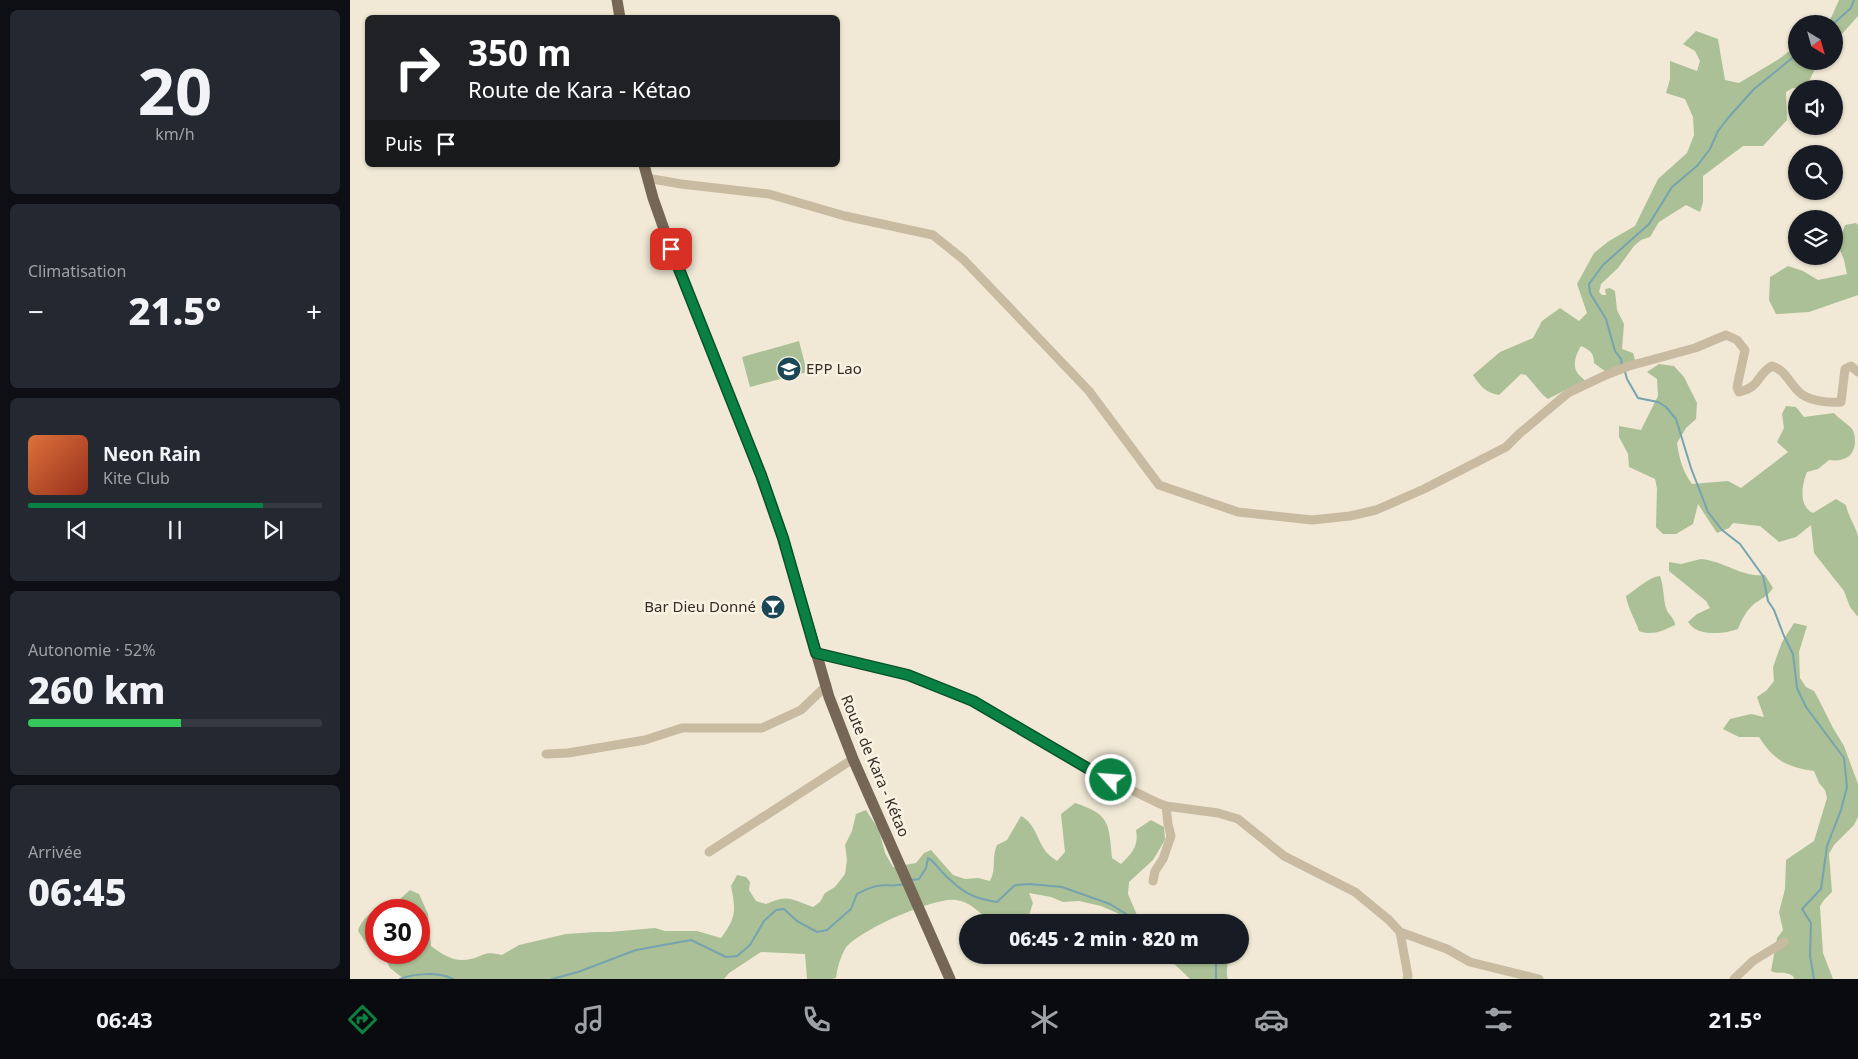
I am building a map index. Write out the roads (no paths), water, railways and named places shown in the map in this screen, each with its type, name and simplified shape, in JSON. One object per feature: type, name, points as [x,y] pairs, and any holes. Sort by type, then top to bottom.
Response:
[{"type":"main road","points":[[617,0],[620,15]]},
{"type":"main road","name":"Route de Kara - Kétao","points":[[645,167],[671,249],[761,475],[783,538],[829,697],[853,759],[950,979]]},
{"type":"street","points":[[648,178],[681,184],[769,194],[845,216],[932,235],[964,260],[1089,392],[1160,485],[1238,512],[1312,520],[1350,516],[1376,510],[1424,489],[1506,447],[1568,394],[1617,370],[1695,348],[1726,335],[1737,340],[1744,350],[1736,387],[1739,392],[1750,390],[1757,385],[1763,371],[1772,366],[1781,370],[1801,394],[1823,402],[1841,402],[1845,369],[1851,366],[1858,372]]},
{"type":"street","points":[[816,653],[908,675],[973,701],[1094,772],[1166,806],[1218,812],[1238,819],[1284,856],[1355,892],[1389,920],[1400,932],[1448,949],[1470,962],[1539,979]]},
{"type":"street","points":[[546,754],[568,753],[645,740],[682,728],[762,728],[801,710],[827,685]]},
{"type":"street","points":[[709,852],[853,759]]},
{"type":"street","points":[[1154,881],[1155,871],[1163,859],[1171,836],[1166,806]]},
{"type":"street","points":[[1400,932],[1407,967],[1407,979]]},
{"type":"street","points":[[1734,979],[1754,961],[1784,942]]},
{"type":"waterway","points":[[1843,15],[1851,8],[1854,0]]},
{"type":"waterway","points":[[1622,365],[1621,359],[1615,351],[1606,319],[1590,293],[1589,284],[1603,265],[1649,224],[1672,187],[1697,166],[1710,149],[1718,131],[1728,118],[1754,89],[1788,61]]},
{"type":"waterway","points":[[1625,372],[1638,398],[1658,402],[1666,407],[1676,419],[1691,468],[1708,512],[1722,530],[1740,544],[1763,576],[1768,601],[1774,610],[1793,654],[1797,688],[1806,707],[1844,758],[1847,787],[1841,810],[1827,846],[1821,889],[1802,909],[1811,923],[1810,956],[1814,979]]},
{"type":"waterway","points":[[912,880],[919,879],[926,868],[928,858],[966,893],[980,898],[997,902],[1015,885],[1030,884],[1062,887],[1110,904],[1126,914]]},
{"type":"waterway","points":[[552,979],[578,972],[636,950],[691,940],[726,957],[737,956],[750,945],[764,921],[776,910],[784,909],[797,921],[817,932],[827,930],[851,909],[857,894],[883,885],[903,884]]},
{"type":"waterway","points":[[1216,964],[1216,979]]},
{"type":"waterway","points":[[400,979],[413,975],[427,974],[441,975],[453,979]]},
{"type":"place","name":"EPP Lao","points":[[789,369]]},
{"type":"place","name":"Bar Dieu Donné","points":[[773,607]]}]
